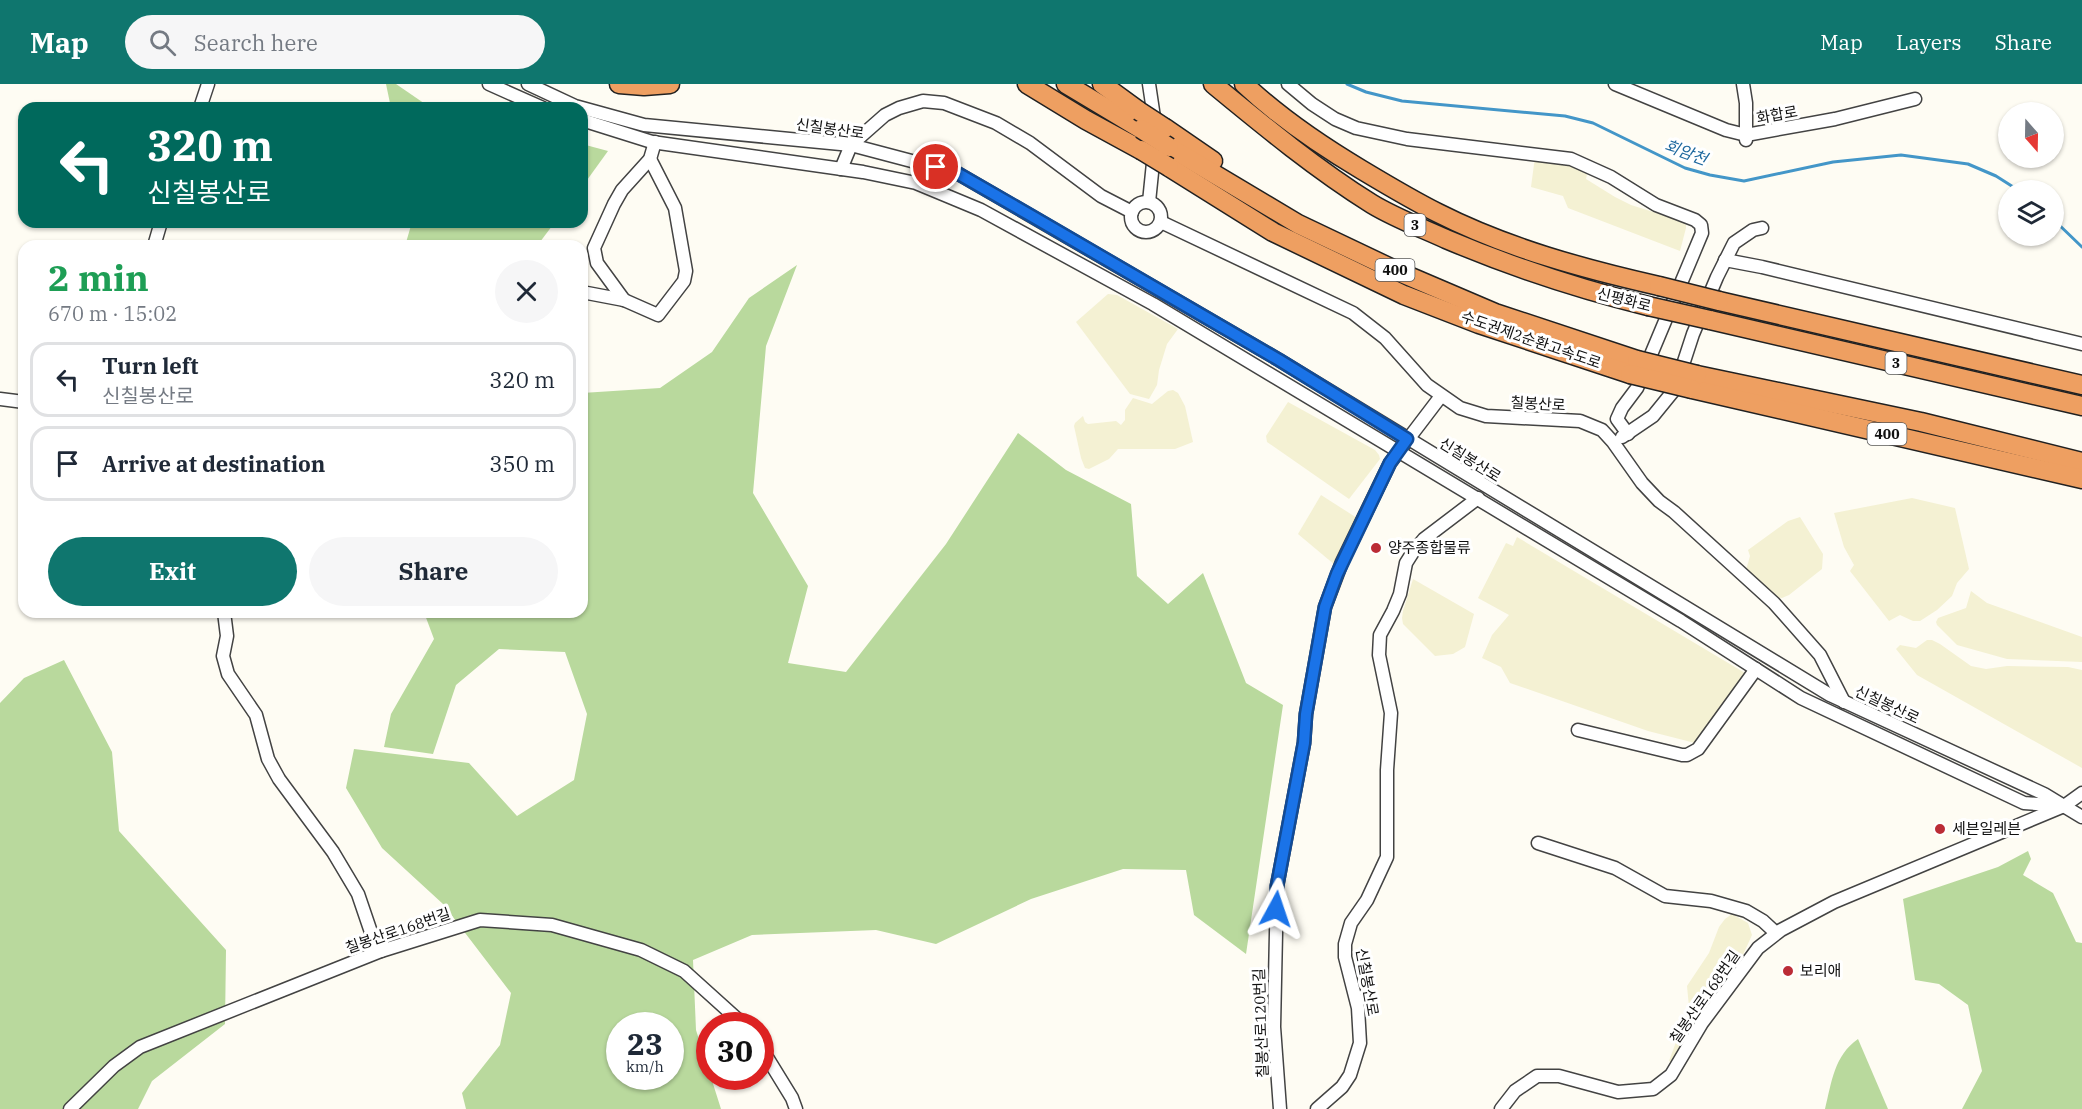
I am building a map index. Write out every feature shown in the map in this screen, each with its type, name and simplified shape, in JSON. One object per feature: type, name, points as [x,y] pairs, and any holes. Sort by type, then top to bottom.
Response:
[{"type":"highway","points":[[619,84],[644,86],[670,84]]},
{"type":"highway","name":"수도권제2순환고속도로","points":[[1027,84],[1086,120],[1142,150],[1273,232],[1404,295],[1479,324],[1633,367],[2082,479]]},
{"type":"highway","name":"수도권제2순환고속도로","points":[[1066,84],[1140,120],[1169,147],[1298,224],[1399,272],[1633,367]]},
{"type":"highway","points":[[1102,84],[1140,120],[1166,128],[1298,224]]},
{"type":"highway","name":"신평화로","points":[[1213,84],[1272,132],[1374,205],[1424,229],[1515,266],[1583,290],[2082,406]]},
{"type":"highway","name":"신평화로","points":[[1244,84],[1268,106],[1318,144],[1439,214],[1539,254],[1596,272],[2082,385]]},
{"type":"highway","name":"수도권제2순환고속도로","points":[[1695,382],[1921,422],[2082,462]]},
{"type":"street","points":[[202,102],[208,84]]},
{"type":"street","points":[[489,84],[530,102]]},
{"type":"street","name":"신칠봉산로","points":[[528,84],[566,102]]},
{"type":"street","points":[[1149,84],[1156,129],[1149,202]]},
{"type":"street","points":[[1288,84],[1335,119],[1366,131],[1407,139],[1571,159],[1611,177],[1656,205],[1695,220],[1701,225],[1702,233],[1637,388],[1617,419],[1628,434]]},
{"type":"street","name":"화합로","points":[[1615,84],[1746,138],[1915,99]]},
{"type":"street","points":[[1743,84],[1746,103],[1746,138]]},
{"type":"street","points":[[841,169],[851,144],[885,116],[898,108],[923,101],[945,103],[996,123],[1030,143],[1101,196],[1132,212]]},
{"type":"street","name":"신칠봉산로","points":[[588,110],[644,125],[851,144],[957,173],[1279,360],[1810,683],[1844,702],[2044,794],[2064,806]]},
{"type":"street","name":"신칠봉산로","points":[[588,122],[655,142],[841,169],[916,183],[981,210],[1153,304],[1681,621],[1821,709],[2024,803],[2064,806]]},
{"type":"street","points":[[624,300],[597,263],[594,248],[622,190],[650,159],[655,142]]},
{"type":"street","points":[[588,293],[624,300],[658,315],[685,276],[684,254],[675,208],[650,159]]},
{"type":"street","points":[[1149,202],[1161,212],[1161,222],[1155,231],[1141,232],[1133,226],[1132,212],[1139,204],[1149,202]]},
{"type":"street","name":"칠봉산로","points":[[1161,222],[1353,313],[1385,338],[1427,385],[1460,408],[1486,416],[1580,421],[1602,430],[1642,483],[1659,501],[1774,603],[1815,649],[1825,662],[1844,702]]},
{"type":"street","points":[[1613,442],[1653,416],[1675,389],[1693,334],[1734,243],[1753,230],[1762,228]]},
{"type":"street","points":[[1725,261],[1808,278],[2082,344]]},
{"type":"street","name":"칠봉산로120번길","points":[[1280,1109],[1274,1027],[1277,886],[1304,743],[1306,714],[1325,607],[1347,552],[1390,463],[1441,396]]},
{"type":"street","points":[[0,399],[18,401]]},
{"type":"street","name":"신칠봉산로","points":[[1317,1109],[1342,1087],[1350,1075],[1357,1051],[1360,1023],[1345,957],[1345,944],[1351,923],[1367,900],[1387,857],[1387,770],[1391,713],[1379,655],[1380,635],[1394,611],[1406,563],[1413,552],[1424,539],[1478,498]]},
{"type":"street","points":[[225,618],[227,636],[223,656],[228,674],[256,715],[268,759],[279,779],[333,852],[358,894],[373,938],[381,951]]},
{"type":"street","points":[[1578,730],[1682,755],[1692,753],[1698,749],[1756,669]]},
{"type":"street","name":"칠봉산로168번길","points":[[1501,1109],[1515,1091],[1537,1076],[1559,1076],[1618,1092],[1653,1089],[1671,1075],[1702,1023],[1758,948],[1776,933],[1834,902],[2064,806],[2082,793]]},
{"type":"street","points":[[2064,806],[2082,817]]},
{"type":"street","points":[[1538,843],[1615,868],[1665,896],[1711,901],[1738,908],[1757,916],[1776,933]]},
{"type":"street","name":"칠봉산로168번길","points":[[70,1109],[114,1066],[140,1047],[381,951],[480,920],[552,925],[641,950],[684,971],[729,1012]]},
{"type":"street","points":[[774,1069],[796,1109]]},
{"type":"shaded area","points":[[1535,157],[1568,163],[1588,170],[1586,179],[1615,197],[1631,205],[1682,221],[1686,228],[1680,251],[1568,208],[1563,196],[1531,187]]},
{"type":"shaded area","points":[[1108,294],[1117,295],[1178,329],[1167,344],[1157,385],[1149,399],[1130,394],[1076,322]]},
{"type":"shaded area","points":[[1173,390],[1178,393],[1185,406],[1193,442],[1175,449],[1118,449],[1109,459],[1089,469],[1085,468],[1075,423],[1083,416],[1088,424],[1116,421],[1121,425],[1125,420],[1125,410],[1133,398],[1152,404],[1168,391]]},
{"type":"shaded area","points":[[1288,402],[1375,450],[1379,455],[1380,459],[1349,499],[1267,442],[1266,436]]},
{"type":"shaded area","points":[[1321,495],[1357,518],[1335,565],[1298,534]]},
{"type":"shaded area","points":[[1912,498],[1955,508],[1969,569],[1957,583],[1952,596],[1937,610],[1920,621],[1913,621],[1900,615],[1889,621],[1850,571],[1854,565],[1844,547],[1834,513]]},
{"type":"shaded area","points":[[1800,517],[1823,554],[1822,569],[1789,595],[1782,598],[1776,597],[1746,570],[1750,556],[1748,550],[1788,521]]},
{"type":"shaded area","points":[[1517,537],[1745,673],[1695,743],[1648,731],[1510,683],[1501,667],[1482,658],[1492,635],[1509,615],[1478,598],[1506,543],[1513,546]]},
{"type":"shaded area","points":[[1413,579],[1474,614],[1465,647],[1453,654],[1435,656],[1403,624],[1403,611]]},
{"type":"shaded area","points":[[1971,591],[1987,603],[2082,637],[2082,662],[2007,659],[1957,645],[1936,622],[1938,618],[1966,608]]},
{"type":"shaded area","points":[[1927,640],[1940,644],[1971,666],[1986,669],[2007,666],[2068,667],[2082,670],[2082,768],[1917,675],[1896,649],[1900,645],[1916,648]]},
{"type":"shaded area","points":[[1732,914],[1748,923],[1752,935],[1742,957],[1704,1010],[1672,1063],[1669,1061],[1689,1007],[1687,986],[1709,953],[1719,927]]},
{"type":"green space","points":[[386,84],[396,84],[422,102],[390,102]]},
{"type":"green space","points":[[588,146],[608,151],[588,179]]},
{"type":"green space","points":[[410,228],[550,228],[542,240],[407,240]]},
{"type":"green space","points":[[797,265],[766,346],[753,493],[808,586],[788,663],[846,672],[946,544],[1018,433],[1066,470],[1131,504],[1137,576],[1168,604],[1203,573],[1246,683],[1283,705],[1246,954],[1194,915],[1186,870],[1123,869],[1031,899],[936,944],[876,930],[752,935],[693,960],[696,1090],[715,1090],[721,1109],[466,1109],[462,1093],[500,1045],[511,993],[443,904],[382,848],[346,788],[354,749],[469,763],[517,816],[574,780],[587,714],[565,652],[499,649],[456,685],[433,754],[384,747],[391,714],[434,639],[426,618],[588,618],[588,393],[660,388],[712,352],[749,298]]},
{"type":"green space","points":[[64,660],[112,752],[119,831],[226,950],[225,1024],[152,1081],[138,1109],[0,1109],[0,703],[24,678]]},
{"type":"green space","points":[[2028,851],[2031,859],[2023,875],[2053,893],[2076,942],[2082,943],[2082,1109],[1962,1109],[1982,1071],[1968,1005],[1939,984],[1915,980],[1903,899],[1998,867]]},
{"type":"green space","points":[[1858,1039],[1888,1109],[1825,1109],[1839,1061]]},
{"type":"waterway","name":"회암천","points":[[1347,84],[1366,92],[1402,101],[1565,116],[1593,123],[1685,168],[1744,181],[1833,162],[1901,155],[1968,164],[2002,180]]},
{"type":"waterway","name":"회암천","points":[[2064,230],[2082,247]]},
{"type":"place","name":"양주종합물류","points":[[1376,548]]},
{"type":"place","name":"세븐일레븐","points":[[1940,829]]},
{"type":"place","name":"보리애","points":[[1788,971]]},
{"type":"route","points":[[936,167],[957,173],[1030,215],[1279,360],[1407,439],[1390,463],[1331,587],[1325,607],[1306,714],[1304,743],[1277,886],[1276,909]]}]
